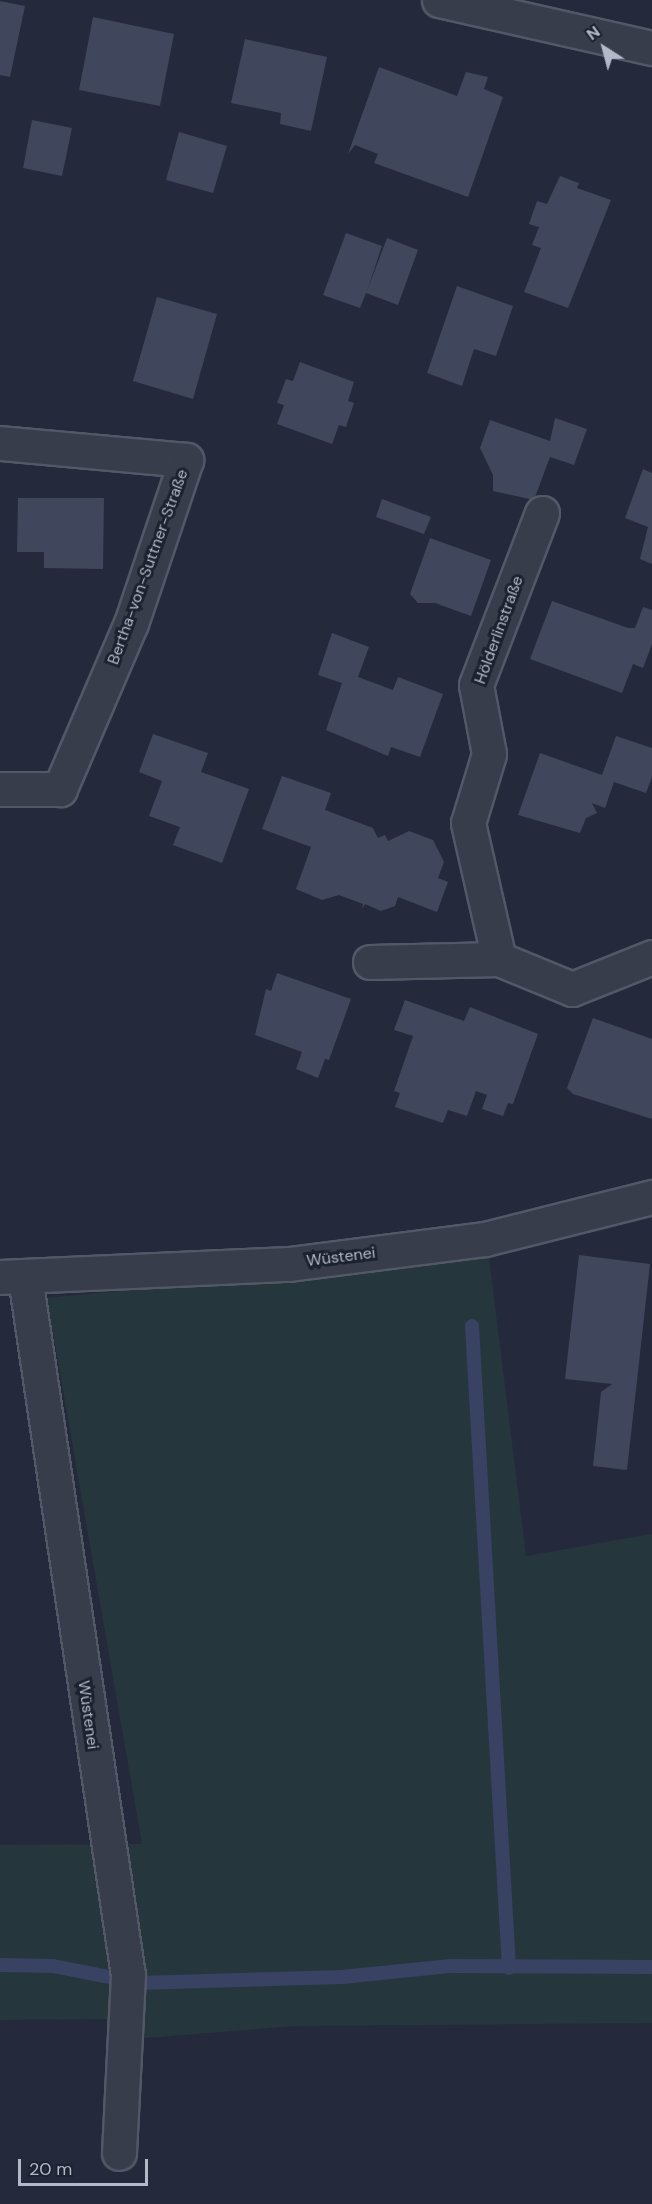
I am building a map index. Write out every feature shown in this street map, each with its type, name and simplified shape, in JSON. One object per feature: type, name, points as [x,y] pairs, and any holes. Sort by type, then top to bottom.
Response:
[{"type":"street","points":[[439,0],[652,48]]},
{"type":"street","name":"Bertha-von-Suttner-Straße","points":[[0,443],[186,460],[131,623],[60,789],[0,789]]},
{"type":"street","name":"Hölderlinstraße","points":[[499,959],[468,823],[489,754],[476,685],[542,513]]},
{"type":"street","points":[[370,962],[499,959],[572,989],[652,957]]},
{"type":"street","name":"Wüstenei","points":[[119,2154],[129,1982],[12,1277],[289,1264],[485,1239],[652,1197]]},
{"type":"shaded area","points":[[489,1257],[526,1556],[652,1534],[652,2023],[295,2026],[133,2039],[107,2019],[0,2020],[0,1845],[142,1844],[47,1298]]},
{"type":"building","points":[[0,1],[25,6],[10,77],[0,75]]},
{"type":"building","points":[[93,17],[174,34],[160,106],[79,90]]},
{"type":"building","points":[[245,39],[327,57],[311,131],[280,124],[281,113],[231,103]]},
{"type":"building","points":[[379,67],[457,96],[466,72],[488,77],[484,89],[503,97],[468,197],[374,163],[378,154],[355,145],[348,154]]},
{"type":"building","points":[[32,120],[72,128],[62,176],[23,168]]},
{"type":"building","points":[[179,132],[227,146],[213,193],[166,180]]},
{"type":"building","points":[[560,176],[579,183],[577,188],[611,200],[568,308],[524,292],[541,248],[532,245],[539,227],[529,224],[537,201],[547,204]]},
{"type":"building","points":[[346,233],[382,246],[367,291],[387,238],[418,250],[398,305],[366,293],[360,308],[323,295]]},
{"type":"building","points":[[457,286],[513,306],[496,356],[474,349],[462,386],[427,373]]},
{"type":"building","points":[[157,297],[217,314],[193,399],[133,381]]},
{"type":"building","points":[[300,362],[354,382],[348,401],[354,403],[346,427],[339,425],[332,444],[277,424],[284,405],[277,403],[286,379],[293,381]]},
{"type":"building","points":[[555,418],[587,429],[574,465],[550,457],[534,500],[493,491],[493,475],[480,448],[490,420],[550,441]]},
{"type":"building","points":[[643,469],[652,473],[652,564],[640,559],[648,527],[625,518]]},
{"type":"building","points":[[18,498],[104,498],[103,569],[44,568],[44,552],[17,552]]},
{"type":"building","points":[[382,499],[431,517],[424,534],[376,517]]},
{"type":"building","points":[[430,538],[491,560],[471,616],[435,603],[418,603],[410,594]]},
{"type":"building","points":[[552,601],[628,628],[635,628],[643,607],[652,610],[652,644],[643,668],[633,664],[622,693],[530,659]]},
{"type":"building","points":[[332,633],[369,647],[358,677],[393,690],[398,677],[443,694],[420,757],[391,747],[388,756],[326,730],[342,683],[318,675]]},
{"type":"building","points":[[153,734],[208,753],[201,772],[249,789],[222,863],[173,845],[180,827],[149,816],[162,781],[139,772]]},
{"type":"building","points":[[616,736],[652,748],[652,777],[646,793],[614,782],[605,808],[592,803],[597,813],[586,818],[580,833],[518,815],[540,753],[602,775]]},
{"type":"building","points":[[282,776],[331,793],[325,810],[373,828],[378,838],[385,835],[388,841],[409,831],[433,840],[444,862],[438,878],[448,882],[437,912],[398,897],[395,906],[381,911],[365,904],[362,909],[363,904],[339,895],[322,900],[296,889],[311,847],[262,829]]},
{"type":"building","points":[[277,973],[351,999],[329,1060],[325,1059],[318,1078],[296,1069],[302,1052],[255,1035],[266,989],[271,991]]},
{"type":"building","points":[[405,1000],[464,1021],[470,1007],[538,1034],[513,1104],[508,1103],[503,1116],[482,1109],[487,1095],[476,1091],[467,1116],[448,1110],[443,1123],[395,1107],[400,1093],[394,1091],[413,1036],[394,1030]]},
{"type":"building","points":[[593,1018],[652,1039],[652,1119],[573,1094],[567,1088]]},
{"type":"building","points":[[579,1255],[650,1264],[627,1470],[593,1466],[601,1392],[612,1384],[565,1379]]},
{"type":"waterway","points":[[472,1326],[509,1968]]},
{"type":"waterway","points":[[0,1965],[53,1966],[140,1983],[342,1977],[451,1966],[652,1967]]}]
